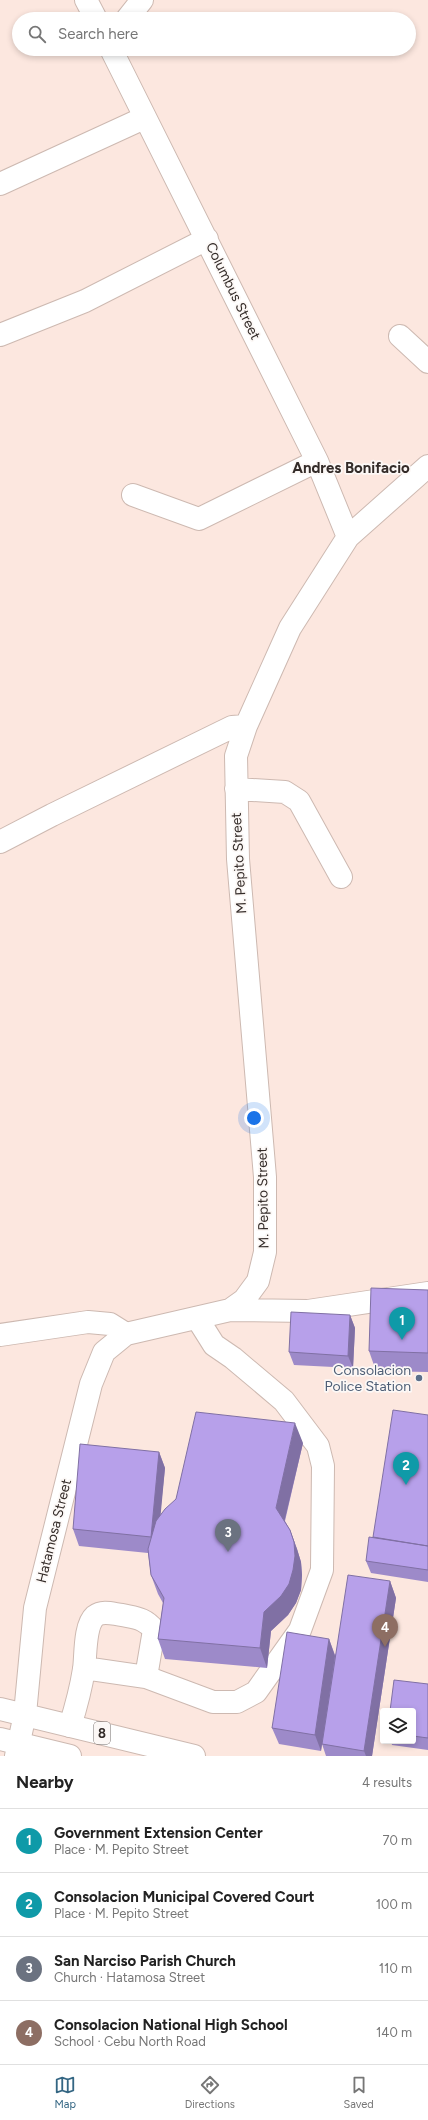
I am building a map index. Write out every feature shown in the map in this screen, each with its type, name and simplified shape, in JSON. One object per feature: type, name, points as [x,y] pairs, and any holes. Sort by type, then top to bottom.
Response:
[{"type":"street","points":[[86,0],[92,12]]},
{"type":"street","points":[[133,12],[142,0]]},
{"type":"street","name":"Columbus Street","points":[[114,56],[144,118],[207,239],[317,461],[348,538]]},
{"type":"street","points":[[0,184],[144,118]]},
{"type":"street","points":[[0,335],[85,301],[207,239]]},
{"type":"street","points":[[400,336],[428,362]]},
{"type":"street","points":[[133,495],[199,519],[317,461]]},
{"type":"street","name":"M. Pepito Street","points":[[230,1310],[244,1300],[258,1281],[265,1252],[265,1177],[245,958],[238,859],[236,756],[246,726],[290,628],[348,538],[428,466]]},
{"type":"street","points":[[0,842],[225,730],[232,727],[246,726]]},
{"type":"street","points":[[236,789],[285,792],[299,801],[341,877]]},
{"type":"street","name":"M. Pepito Street","points":[[126,1334],[230,1310],[308,1311],[428,1293]]},
{"type":"street","points":[[84,1668],[146,1678],[213,1702],[237,1702],[256,1692],[300,1630],[322,1570],[322,1466],[318,1446],[284,1401],[233,1358],[214,1345],[197,1318]]},
{"type":"street","points":[[0,1335],[88,1322],[110,1324],[126,1334]]},
{"type":"street","name":"Hatamosa Street","points":[[11,1746],[25,1714],[35,1608],[91,1384],[104,1352],[126,1334]]},
{"type":"street","points":[[70,1726],[84,1668],[86,1641],[91,1621],[96,1616],[106,1612],[140,1619],[149,1623],[154,1630],[146,1678]]},
{"type":"street","name":"8","points":[[0,1709],[194,1756]]},
{"type":"street","points":[[11,1746],[70,1756]]},
{"type":"building","points":[[371,1288],[428,1290],[428,1353],[369,1351]]},
{"type":"building","points":[[291,1312],[350,1315],[348,1356],[289,1352]]},
{"type":"building","points":[[393,1410],[428,1415],[428,1546],[373,1537]]},
{"type":"building","points":[[196,1412],[295,1423],[276,1508],[290,1530],[294,1542],[295,1556],[293,1570],[289,1584],[281,1596],[264,1612],[260,1648],[158,1639],[164,1598],[151,1575],[148,1549],[156,1521],[165,1509],[176,1499]]},
{"type":"building","points":[[80,1444],[159,1452],[151,1537],[73,1529]]},
{"type":"building","points":[[369,1537],[428,1546],[428,1570],[366,1561]]},
{"type":"building","points":[[348,1575],[390,1581],[364,1751],[322,1744]]},
{"type":"building","points":[[287,1632],[329,1639],[315,1735],[272,1728]]},
{"type":"building","points":[[394,1680],[428,1684],[428,1738],[416,1736],[416,1708],[390,1708]]},
{"type":"place","name":"Government Extension Center","points":[[402,1340]]},
{"type":"place","name":"Consolacion Police Station","points":[[419,1378]]},
{"type":"place","name":"Consolacion Municipal Covered Court","points":[[406,1485]]},
{"type":"place","name":"San Narciso Parish Church","points":[[228,1552]]},
{"type":"place","name":"Consolacion National High School","points":[[385,1647]]},
{"type":"district","name":"Andres Bonifacio","points":[[351,468]]}]
